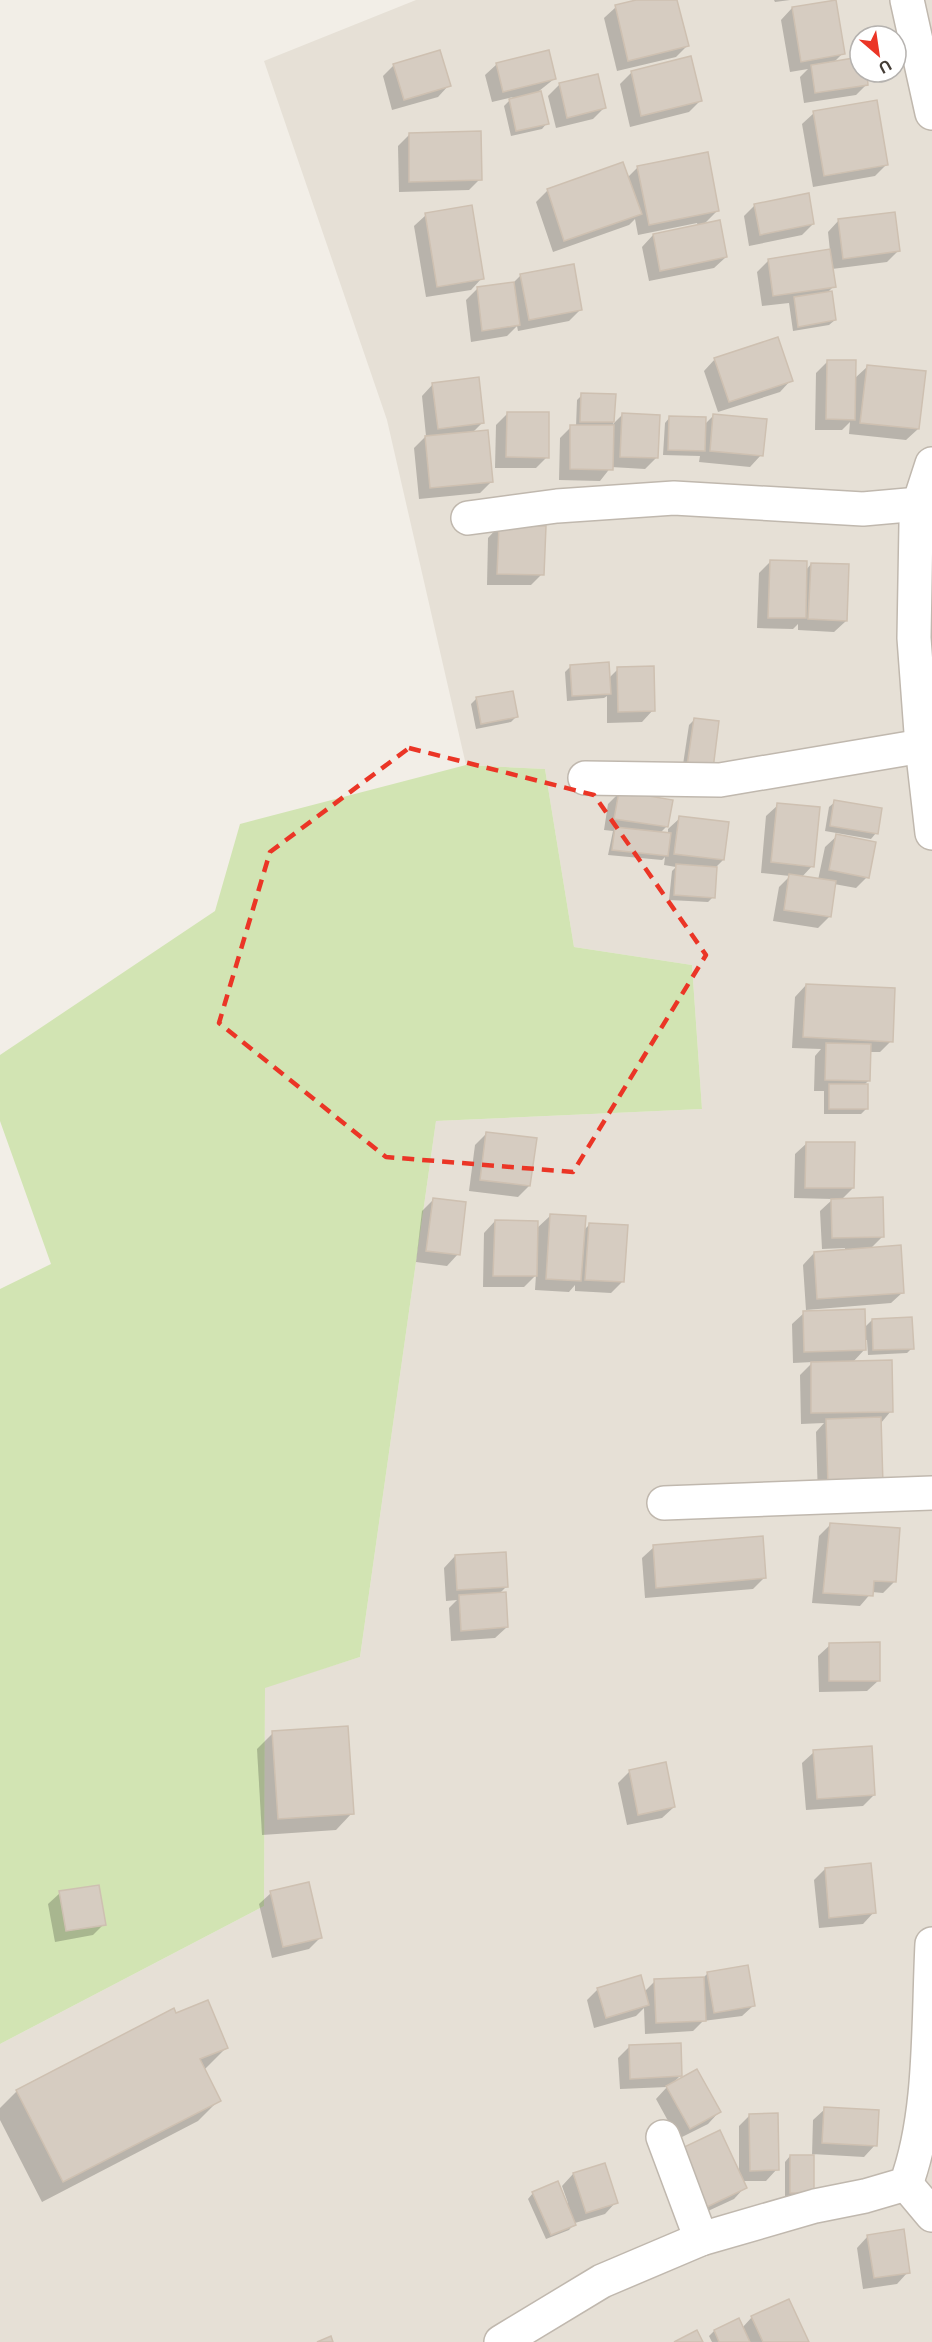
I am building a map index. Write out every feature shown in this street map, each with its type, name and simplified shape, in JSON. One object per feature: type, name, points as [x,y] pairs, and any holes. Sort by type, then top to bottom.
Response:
[{"type":"street","points":[[907,0],[932,113]]},
{"type":"street","points":[[932,465],[919,504],[916,524],[914,638],[922,746],[932,833]]},
{"type":"street","points":[[468,518],[557,506],[674,498],[863,508],[919,504]]},
{"type":"street","points":[[585,778],[720,780],[922,746]]},
{"type":"street","points":[[664,1503],[932,1493]]},
{"type":"street","points":[[501,2342],[602,2281],[701,2239],[815,2206],[865,2196],[906,2184],[917,2166],[930,2113],[932,1944]]},
{"type":"street","points":[[663,2137],[701,2239]]},
{"type":"street","points":[[906,2184],[932,2215]]},
{"type":"highlighted area","points":[[409,748],[594,795],[706,955],[573,1172],[386,1157],[219,1023],[270,852]]},
{"type":"shaded area","points":[[416,0],[932,0],[932,2342],[0,2342],[0,2044],[264,1906],[265,1687],[360,1657],[436,1121],[702,1109],[692,965],[574,947],[545,769],[466,765],[387,420],[264,61]]},
{"type":"green space","points":[[466,765],[545,769],[574,947],[692,965],[702,1109],[436,1121],[360,1657],[265,1688],[264,1906],[0,2044],[0,1289],[51,1264],[0,1121],[0,1055],[215,911],[240,824]]},
{"type":"building","points":[[636,0],[677,0],[689,46],[628,61],[615,5]]},
{"type":"building","points":[[836,0],[845,54],[801,62],[792,7]]},
{"type":"building","points":[[440,50],[451,86],[404,100],[393,64]]},
{"type":"building","points":[[549,50],[556,79],[503,92],[496,63]]},
{"type":"building","points":[[691,56],[702,101],[641,116],[631,71]]},
{"type":"building","points":[[848,59],[848,84],[868,85],[815,93],[811,65]]},
{"type":"building","points":[[598,74],[606,108],[567,118],[559,83]]},
{"type":"building","points":[[541,91],[549,124],[516,131],[509,99]]},
{"type":"building","points":[[877,100],[888,165],[824,176],[813,111]]},
{"type":"building","points":[[481,131],[482,180],[409,182],[409,133]]},
{"type":"building","points":[[708,152],[719,211],[649,225],[637,166]]},
{"type":"building","points":[[623,162],[642,214],[564,241],[547,189]]},
{"type":"building","points":[[809,193],[814,224],[760,235],[754,204]]},
{"type":"building","points":[[472,205],[484,279],[437,287],[425,213]]},
{"type":"building","points":[[895,212],[900,251],[843,259],[838,219]]},
{"type":"building","points":[[720,220],[727,257],[660,271],[653,234]]},
{"type":"building","points":[[830,249],[836,287],[773,296],[768,259]]},
{"type":"building","points":[[574,264],[582,310],[529,320],[520,274]]},
{"type":"building","points":[[514,282],[520,325],[482,331],[477,287]]},
{"type":"building","points":[[832,291],[836,320],[798,327],[794,297]]},
{"type":"building","points":[[778,337],[793,381],[729,402],[714,358]]},
{"type":"building","points":[[827,360],[856,360],[855,420],[826,419]]},
{"type":"building","points":[[867,365],[926,371],[919,429],[860,423]]},
{"type":"building","points":[[479,377],[484,423],[438,429],[432,383]]},
{"type":"building","points":[[581,393],[616,394],[614,422],[580,422]]},
{"type":"building","points":[[507,412],[549,412],[549,458],[506,457]]},
{"type":"building","points":[[622,413],[660,415],[658,458],[620,457]]},
{"type":"building","points":[[713,414],[767,419],[763,456],[710,451]]},
{"type":"building","points":[[669,416],[706,417],[705,451],[668,450]]},
{"type":"building","points":[[570,425],[614,425],[613,470],[570,469]]},
{"type":"building","points":[[488,430],[493,482],[430,488],[425,436]]},
{"type":"building","points":[[499,525],[546,526],[544,575],[497,574]]},
{"type":"building","points":[[770,560],[807,561],[806,618],[768,618]]},
{"type":"building","points":[[811,563],[849,564],[847,621],[808,619]]},
{"type":"building","points":[[609,662],[611,694],[572,696],[570,665]]},
{"type":"building","points":[[654,666],[655,711],[618,712],[617,667]]},
{"type":"building","points":[[513,691],[518,717],[481,724],[476,697]]},
{"type":"building","points":[[694,718],[719,721],[713,769],[687,766]]},
{"type":"building","points":[[619,791],[673,800],[668,827],[614,819]]},
{"type":"building","points":[[834,800],[882,808],[878,834],[830,826]]},
{"type":"building","points":[[777,803],[820,807],[814,867],[771,862]]},
{"type":"building","points":[[679,816],[729,822],[724,860],[674,854]]},
{"type":"building","points":[[615,827],[671,833],[668,856],[612,850]]},
{"type":"building","points":[[836,834],[876,842],[869,878],[829,870]]},
{"type":"building","points":[[676,864],[717,867],[715,898],[674,895]]},
{"type":"building","points":[[789,874],[836,881],[831,917],[784,910]]},
{"type":"building","points":[[806,984],[895,988],[893,1042],[803,1037]]},
{"type":"building","points":[[826,1043],[871,1044],[870,1081],[825,1080]]},
{"type":"building","points":[[829,1084],[868,1084],[868,1109],[829,1109]]},
{"type":"building","points":[[486,1132],[537,1138],[530,1186],[480,1180]]},
{"type":"building","points":[[806,1142],[855,1142],[854,1188],[805,1188]]},
{"type":"building","points":[[883,1197],[884,1237],[832,1238],[831,1199]]},
{"type":"building","points":[[433,1198],[466,1202],[460,1255],[426,1251]]},
{"type":"building","points":[[550,1214],[586,1216],[581,1281],[546,1279]]},
{"type":"building","points":[[495,1220],[538,1221],[537,1276],[493,1276]]},
{"type":"building","points":[[589,1223],[628,1225],[624,1282],[585,1280]]},
{"type":"building","points":[[901,1245],[904,1293],[817,1299],[814,1252]]},
{"type":"building","points":[[865,1309],[866,1350],[804,1352],[803,1311]]},
{"type":"building","points":[[912,1317],[914,1349],[873,1350],[872,1319]]},
{"type":"building","points":[[892,1360],[893,1412],[811,1413],[811,1362]]},
{"type":"building","points":[[881,1417],[883,1485],[828,1487],[826,1419]]},
{"type":"building","points":[[830,1523],[900,1528],[896,1582],[874,1581],[873,1596],[823,1593]]},
{"type":"building","points":[[763,1536],[766,1578],[656,1588],[653,1545]]},
{"type":"building","points":[[506,1552],[508,1587],[457,1590],[455,1555]]},
{"type":"building","points":[[506,1592],[508,1627],[461,1631],[459,1595]]},
{"type":"building","points":[[880,1642],[880,1681],[829,1681],[829,1643]]},
{"type":"building","points":[[348,1726],[354,1814],[278,1819],[272,1731]]},
{"type":"building","points":[[872,1746],[875,1795],[817,1799],[813,1750]]},
{"type":"building","points":[[666,1762],[675,1807],[638,1815],[629,1770]]},
{"type":"building","points":[[871,1863],[876,1913],[829,1918],[825,1868]]},
{"type":"building","points":[[309,1882],[322,1938],[283,1947],[270,1891]]},
{"type":"building","points":[[99,1885],[106,1925],[66,1931],[59,1891]]},
{"type":"building","points":[[748,1965],[755,2006],[714,2013],[707,1972]]},
{"type":"building","points":[[641,1975],[649,2005],[606,2018],[597,1988]]},
{"type":"building","points":[[704,1977],[706,2021],[656,2023],[654,1979]]},
{"type":"building","points":[[208,2000],[228,2048],[200,2059],[221,2101],[63,2182],[16,2090],[174,2008],[176,2013]]},
{"type":"building","points":[[681,2043],[682,2076],[630,2079],[629,2045]]},
{"type":"building","points":[[697,2069],[721,2112],[690,2129],[666,2086]]},
{"type":"building","points":[[824,2107],[879,2110],[877,2146],[822,2143]]},
{"type":"building","points":[[778,2113],[779,2170],[750,2171],[749,2114]]},
{"type":"building","points":[[720,2130],[747,2188],[707,2207],[680,2149]]},
{"type":"building","points":[[790,2155],[814,2155],[814,2193],[790,2193]]},
{"type":"building","points":[[605,2163],[618,2203],[586,2213],[573,2173]]},
{"type":"building","points":[[558,2181],[576,2225],[551,2235],[532,2192]]},
{"type":"building","points":[[904,2229],[910,2273],[874,2278],[867,2235]]},
{"type":"building","points":[[789,2299],[809,2342],[763,2342],[751,2316]]},
{"type":"building","points":[[739,2318],[750,2342],[719,2342],[714,2330]]},
{"type":"building","points":[[697,2330],[703,2342],[674,2342]]},
{"type":"building","points":[[331,2336],[333,2342],[317,2342]]}]
